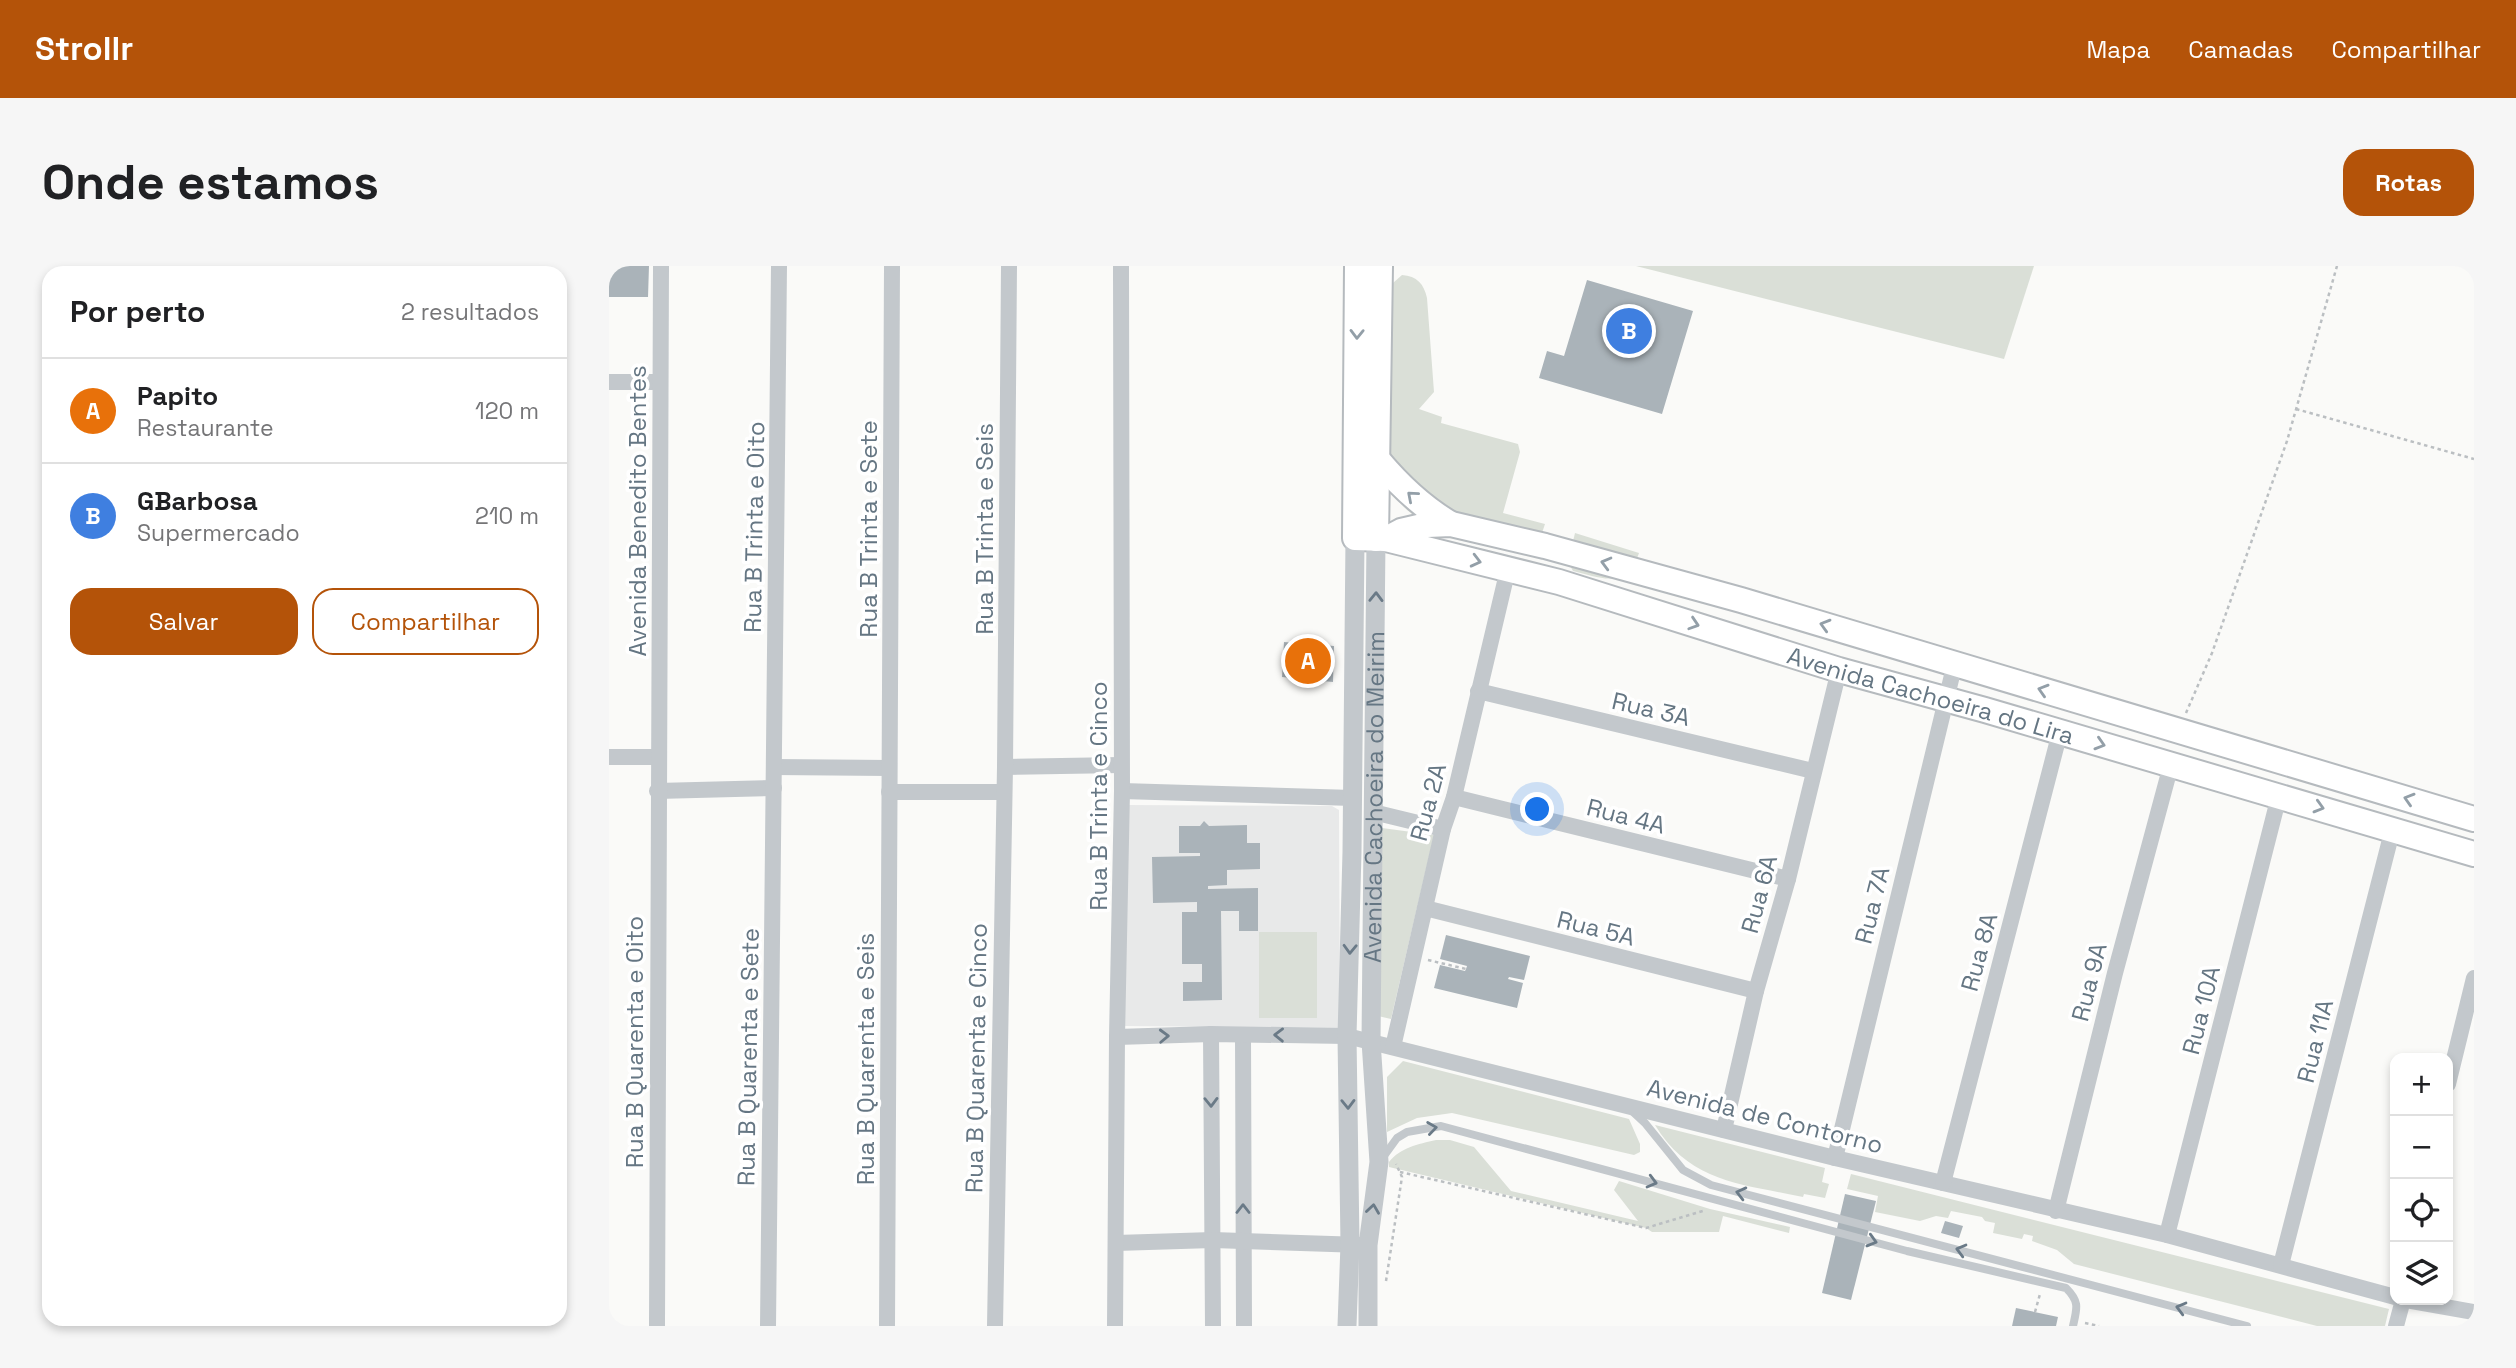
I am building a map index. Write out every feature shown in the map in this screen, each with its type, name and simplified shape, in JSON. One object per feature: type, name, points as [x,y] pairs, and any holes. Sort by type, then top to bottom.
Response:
[{"type":"main road","name":"Avenida Cachoeira do Meirim","points":[[1357,266],[1372,539]]},
{"type":"main road","name":"Avenida Cachoeira do Meirim","points":[[1372,539],[1379,461],[1380,266]]},
{"type":"main road","points":[[1379,461],[1405,491],[1447,524],[1429,538],[1434,551]]},
{"type":"main road","name":"Avenida Cachoeira do Lira","points":[[1372,539],[1401,531],[1447,524],[1545,546],[1728,596],[2474,819]]},
{"type":"main road","name":"Avenida Cachoeira do Lira","points":[[1372,539],[1508,569],[1598,594],[1839,670],[2393,828],[2474,854]]},
{"type":"street","name":"Avenida Benedito Bentes","points":[[658,757],[661,266]]},
{"type":"street","name":"Rua B Trinta e Oito","points":[[774,788],[779,266]]},
{"type":"street","name":"Rua B Trinta e Sete","points":[[889,792],[892,266]]},
{"type":"street","name":"Rua B Trinta e Seis","points":[[1003,792],[1009,266]]},
{"type":"street","name":"Rua B Trinta e Cinco","points":[[1115,1326],[1122,791],[1121,266]]},
{"type":"street","points":[[609,382],[660,382]]},
{"type":"street","name":"Avenida Cachoeira do Meirim","points":[[1368,1326],[1359,1245],[1347,1036],[1353,798],[1372,539]]},
{"type":"street","name":"Avenida Cachoeira do Meirim","points":[[1347,1326],[1359,1245],[1379,1162],[1371,1041],[1372,539]]},
{"type":"street","name":"Rua 2A","points":[[1393,1047],[1443,829],[1454,797],[1508,569]]},
{"type":"street","name":"Rua 7A","points":[[1835,1158],[1955,663]]},
{"type":"street","name":"Rua 6A","points":[[1724,1129],[1756,991],[1788,880],[1839,670]]},
{"type":"street","name":"Rua 3A","points":[[1478,691],[1813,771]]},
{"type":"street","name":"Rua 8A","points":[[1943,1183],[2060,732]]},
{"type":"street","points":[[609,757],[658,757]]},
{"type":"street","name":"Rua B Quarenta e Oito","points":[[657,1326],[658,757]]},
{"type":"street","points":[[1005,767],[1121,765]]},
{"type":"street","name":"Rua 9A","points":[[2056,1211],[2115,973],[2171,765]]},
{"type":"street","points":[[774,767],[889,768]]},
{"type":"street","points":[[657,791],[774,788]]},
{"type":"street","name":"Rua B Quarenta e Sete","points":[[768,1326],[774,788]]},
{"type":"street","points":[[1122,791],[1353,798]]},
{"type":"street","points":[[889,792],[1003,792]]},
{"type":"street","name":"Rua B Quarenta e Seis","points":[[887,1326],[889,792]]},
{"type":"street","name":"Rua B Quarenta e Cinco","points":[[995,1326],[1003,792]]},
{"type":"street","name":"Rua 10A","points":[[2167,1235],[2279,796]]},
{"type":"street","name":"Rua 4A","points":[[1454,797],[1788,880]]},
{"type":"street","points":[[1373,812],[1443,829]]},
{"type":"street","name":"Rua 11A","points":[[2281,1265],[2393,828]]},
{"type":"street","name":"Rua 5A","points":[[1425,908],[1756,991]]},
{"type":"street","points":[[2453,1064],[2474,978]]},
{"type":"street","points":[[1211,1034],[1213,1326]]},
{"type":"street","name":"Avenida de Contorno","points":[[1117,1037],[1211,1034],[1347,1036],[1835,1158],[2167,1235],[2390,1296]]},
{"type":"street","points":[[1243,1035],[1244,1326]]},
{"type":"street","points":[[1116,1242],[1213,1240],[1359,1245]]},
{"type":"street","points":[[2396,1326],[2402,1305]]},
{"type":"street","points":[[2433,1305],[2474,1312]]},
{"type":"lane","points":[[1626,1105],[1645,1123],[1683,1170],[1711,1185],[2247,1326]]},
{"type":"lane","points":[[1379,1162],[1390,1151],[1397,1138],[1407,1132],[1441,1126],[1907,1251],[2066,1288],[2075,1297],[2077,1307],[2073,1326]]},
{"type":"path","points":[[2179,731],[2216,640],[2287,441],[2337,266]]},
{"type":"path","points":[[2296,409],[2474,459]]},
{"type":"path","points":[[1413,956],[1466,969]]},
{"type":"path","points":[[1397,1171],[1646,1228],[1710,1209]]},
{"type":"shaded area","points":[[1636,266],[2034,266],[2004,359]]},
{"type":"shaded area","points":[[1402,275],[1419,282],[1427,298],[1434,392],[1419,409],[1442,417],[1441,423],[1518,444],[1520,452],[1503,513],[1545,524],[1542,533],[1417,518],[1396,496],[1391,476],[1388,314],[1392,309],[1393,283]]},
{"type":"shaded area","points":[[1575,533],[1639,553],[1634,565],[1620,577],[1612,578],[1573,571],[1568,562]]},
{"type":"shaded area","points":[[1126,805],[1332,806],[1339,810],[1340,1028],[1124,1026]]},
{"type":"shaded area","points":[[1382,828],[1434,835],[1391,1019],[1378,1016]]},
{"type":"shaded area","points":[[1259,932],[1317,932],[1317,1018],[1259,1018]]},
{"type":"shaded area","points":[[1403,1061],[1629,1119],[1640,1144],[1640,1152],[1634,1155],[1452,1113],[1417,1118],[1387,1132],[1387,1077]]},
{"type":"shaded area","points":[[1655,1125],[1825,1168],[1822,1182],[1829,1184],[1825,1198],[1804,1194],[1803,1197],[1739,1184],[1701,1170],[1684,1159]]},
{"type":"shaded area","points":[[1436,1140],[1450,1140],[1474,1147],[1511,1191],[1638,1221],[1614,1190],[1619,1181],[1710,1209],[1790,1227],[1789,1233],[1723,1216],[1719,1232],[1652,1232],[1646,1228],[1389,1167],[1393,1157],[1404,1150]]},
{"type":"shaded area","points":[[1851,1174],[2389,1309],[2385,1326],[2317,1326],[2074,1264],[2057,1250],[2032,1241],[2033,1236],[2024,1234],[2022,1239],[1993,1233],[1995,1223],[1985,1221],[1982,1217],[1951,1211],[1948,1218],[1936,1216],[1920,1221],[1875,1212],[1878,1196],[1847,1189]]},
{"type":"building","points":[[609,266],[649,266],[648,297],[609,297]]},
{"type":"building","points":[[1587,280],[1693,311],[1662,414],[1539,378],[1547,351],[1564,356]]},
{"type":"building","points":[[1284,642],[1334,646],[1333,682],[1282,677]]},
{"type":"building","points":[[1204,821],[1209,826],[1247,825],[1247,843],[1260,843],[1260,869],[1227,870],[1227,885],[1208,886],[1208,889],[1258,888],[1258,931],[1239,931],[1239,911],[1221,911],[1222,1000],[1183,1001],[1183,982],[1202,982],[1202,964],[1182,964],[1182,912],[1197,912],[1197,902],[1153,903],[1152,857],[1200,856],[1200,853],[1179,853],[1179,826],[1200,826]]},
{"type":"building","points":[[1446,935],[1530,956],[1524,980],[1508,979],[1523,983],[1517,1008],[1434,988],[1440,965],[1465,971],[1467,966],[1440,959]]},
{"type":"building","points":[[1845,1194],[1876,1201],[1851,1300],[1822,1293]]},
{"type":"building","points":[[1945,1221],[1963,1226],[1959,1238],[1941,1233]]},
{"type":"building","points":[[2016,1308],[2058,1317],[2056,1326],[2012,1326]]},
{"type":"place","name":"GBarbosa","points":[[1629,331]]},
{"type":"place","name":"Papito","points":[[1308,661]]}]
